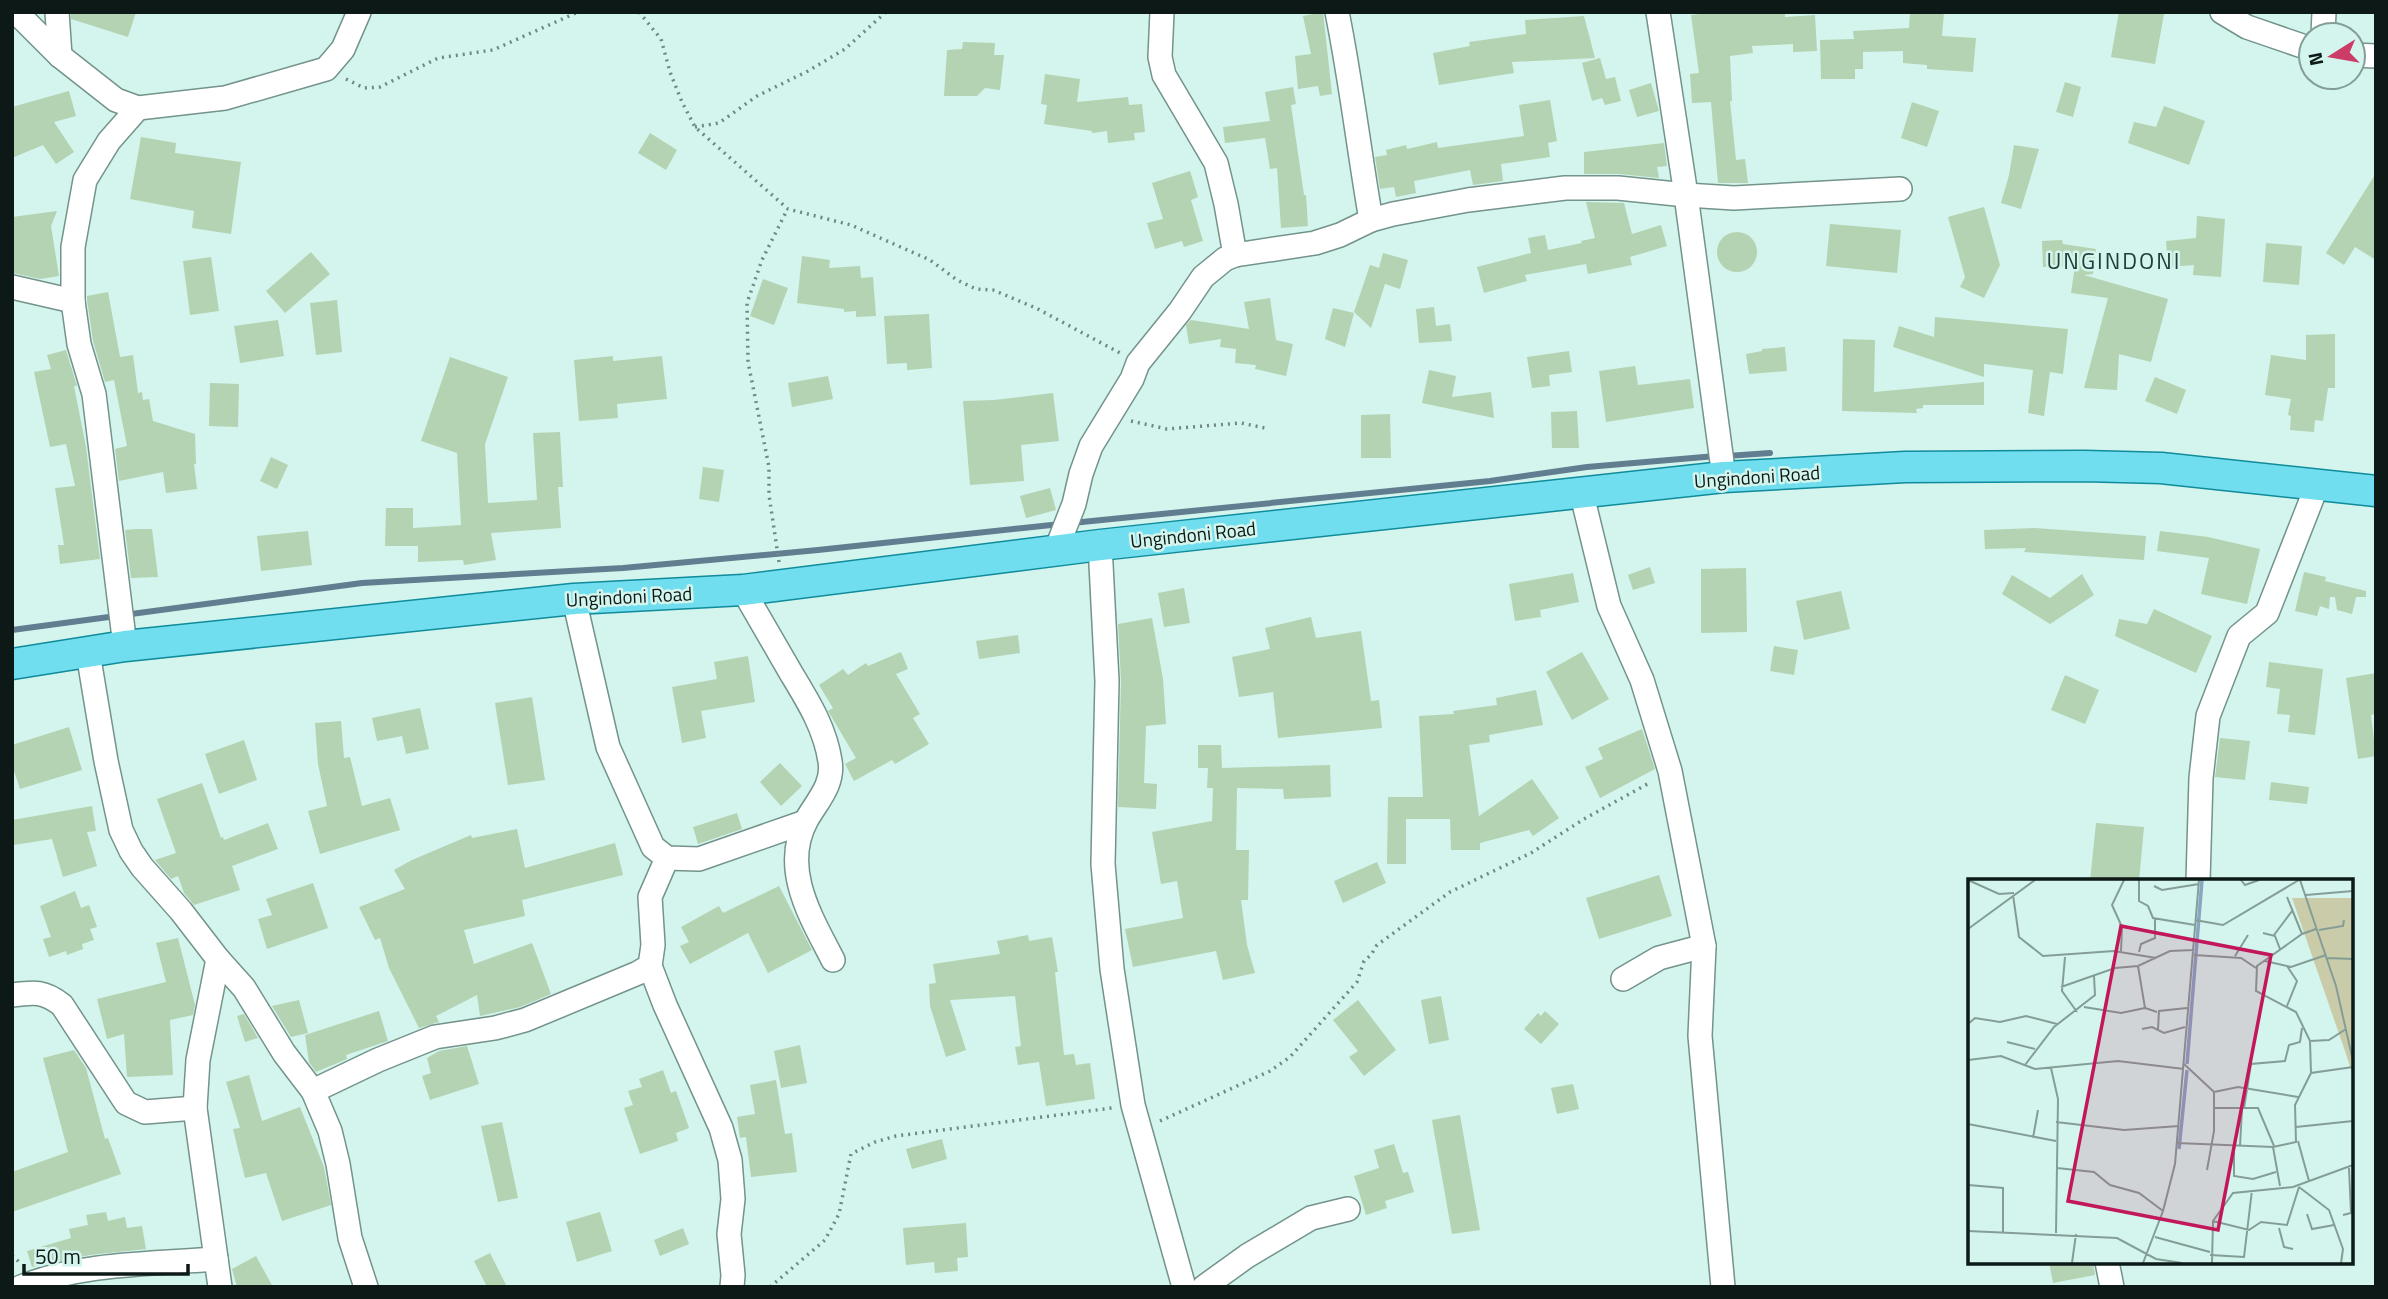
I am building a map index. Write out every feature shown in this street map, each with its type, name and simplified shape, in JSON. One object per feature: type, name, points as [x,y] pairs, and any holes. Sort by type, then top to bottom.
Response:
[{"type":"main road","name":"Ungindoni Road","points":[[12,663],[125,646],[574,599],[743,590],[1056,550],[1724,477],[1905,467],[2084,466],[2161,468],[2376,491]]},
{"type":"street","points":[[16,12],[60,56],[116,100],[138,108],[225,98],[326,69],[343,48],[359,12]]},
{"type":"street","points":[[57,12],[60,56]]},
{"type":"street","points":[[1162,12],[1160,58],[1164,75],[1216,163],[1236,255]]},
{"type":"street","points":[[1338,12],[1352,83],[1358,143],[1371,220]]},
{"type":"street","points":[[1658,12],[1724,477]]},
{"type":"street","points":[[2222,12],[2246,27],[2297,45]]},
{"type":"street","points":[[125,646],[94,394],[79,344],[73,301],[73,247],[85,180],[109,141],[138,108]]},
{"type":"street","points":[[1056,550],[1074,504],[1091,446],[1132,379],[1138,363],[1180,312],[1203,278],[1225,259],[1315,243],[1371,220],[1468,200],[1565,188],[1618,188],[1734,198],[1900,189]]},
{"type":"street","points":[[12,287],[73,301]]},
{"type":"street","points":[[2198,879],[2201,779],[2208,716],[2239,636],[2267,613],[2318,483]]},
{"type":"street","points":[[1581,491],[1609,606],[1642,680],[1670,771],[1704,946],[1700,1036],[1723,1287]]},
{"type":"street","points":[[1100,545],[1107,681],[1103,864],[1112,969],[1133,1105],[1184,1287]]},
{"type":"street","points":[[743,590],[821,723],[831,763],[828,787],[805,822],[798,849],[797,880],[808,912],[833,960]]},
{"type":"street","points":[[574,599],[608,747],[653,847],[667,858],[699,859],[805,822]]},
{"type":"street","points":[[88,653],[121,830],[131,852],[142,867],[244,988],[284,1053],[313,1091],[330,1131],[350,1238],[366,1287]]},
{"type":"street","points":[[667,858],[650,897],[653,945],[650,966],[721,1128],[730,1160],[733,1199],[729,1234],[732,1287]]},
{"type":"street","points":[[1623,979],[1659,958],[1704,946]]},
{"type":"street","points":[[218,959],[198,1060],[195,1108],[219,1287]]},
{"type":"street","points":[[313,1091],[435,1037],[495,1028],[525,1020],[650,966]]},
{"type":"street","points":[[12,995],[48,995],[62,1005],[126,1103],[145,1112],[195,1108]]},
{"type":"street","points":[[1204,1287],[1247,1256],[1311,1218],[1348,1209]]},
{"type":"street","points":[[21,1287],[37,1280],[75,1272],[216,1259]]},
{"type":"street","points":[[2108,1264],[2112,1287]]},
{"type":"path","points":[[326,69],[364,88],[380,88],[438,58],[493,50],[578,12]]},
{"type":"path","points":[[639,12],[661,39],[670,72],[695,127],[788,209],[850,225],[930,260],[957,280],[976,289],[993,290],[1036,308],[1138,363]]},
{"type":"path","points":[[695,127],[719,123],[757,96],[845,49],[886,12]]},
{"type":"path","points":[[781,585],[769,495],[769,467],[748,362],[747,303],[762,260],[788,209]]},
{"type":"path","points":[[1108,417],[1167,429],[1241,423],[1265,428]]},
{"type":"path","points":[[1140,1131],[1270,1070],[1290,1057],[1357,982],[1364,961],[1377,945],[1450,892],[1531,853],[1584,819],[1670,771]]},
{"type":"path","points":[[770,1287],[825,1240],[839,1214],[851,1154],[875,1142],[896,1136],[1133,1105]]},
{"type":"building","points":[[71,12],[136,12],[128,37],[71,19]]},
{"type":"building","points":[[1323,12],[1332,94],[1320,96],[1318,86],[1298,89],[1295,56],[1311,54],[1303,16]]},
{"type":"building","points":[[1717,12],[1785,12],[1785,17],[1815,15],[1817,51],[1793,52],[1793,44],[1752,46],[1753,53],[1730,56],[1730,101],[1736,160],[1745,159],[1748,183],[1718,183],[1711,102],[1692,103],[1690,74],[1699,73],[1691,15]]},
{"type":"building","points":[[1910,12],[1944,12],[1942,36],[1976,38],[1973,72],[1927,69],[1927,65],[1903,63],[1903,51],[1863,52],[1863,69],[1855,69],[1855,79],[1821,79],[1820,40],[1854,39],[1853,31],[1909,28]]},
{"type":"building","points":[[2119,12],[2164,14],[2155,64],[2111,57]]},
{"type":"building","points":[[1584,16],[1595,58],[1512,62],[1514,73],[1439,85],[1433,53],[1470,46],[1469,42],[1526,34],[1525,20]]},
{"type":"building","points":[[963,42],[995,43],[994,55],[1004,55],[1000,90],[985,88],[977,96],[944,96],[947,50],[962,49]]},
{"type":"building","points":[[1600,58],[1606,79],[1615,77],[1621,101],[1605,105],[1602,98],[1592,101],[1582,63]]},
{"type":"building","points":[[1045,74],[1080,79],[1077,102],[1128,97],[1129,105],[1142,104],[1145,132],[1134,133],[1135,140],[1108,143],[1107,131],[1092,133],[1044,124],[1047,105],[1041,104]]},
{"type":"building","points":[[2065,82],[2081,87],[2073,117],[2056,112]]},
{"type":"building","points":[[1651,83],[1659,111],[1637,117],[1629,90]]},
{"type":"building","points":[[1293,87],[1296,104],[1291,105],[1306,195],[1308,226],[1281,228],[1277,168],[1270,169],[1265,138],[1225,143],[1223,127],[1270,121],[1265,92]]},
{"type":"building","points":[[69,91],[76,116],[54,122],[74,152],[56,164],[43,145],[12,158],[12,107]]},
{"type":"building","points":[[1550,100],[1557,141],[1548,143],[1550,157],[1501,164],[1503,181],[1473,185],[1470,170],[1414,181],[1416,193],[1396,197],[1394,187],[1380,189],[1375,157],[1387,155],[1386,150],[1406,145],[1407,149],[1437,142],[1438,148],[1524,136],[1519,105]]},
{"type":"building","points":[[1912,102],[1939,111],[1927,147],[1901,138]]},
{"type":"building","points":[[2164,106],[2205,121],[2189,165],[2128,143],[2134,122],[2156,127]]},
{"type":"building","points":[[650,133],[677,150],[666,170],[638,153]]},
{"type":"building","points":[[141,137],[176,143],[175,153],[241,162],[231,234],[192,228],[194,211],[130,199]]},
{"type":"building","points":[[1664,143],[1667,166],[1657,167],[1659,178],[1584,174],[1584,152]]},
{"type":"building","points":[[2014,145],[2039,149],[2021,209],[2001,203]]},
{"type":"building","points":[[1190,171],[1198,197],[1191,200],[1203,241],[1184,247],[1182,241],[1155,249],[1147,223],[1163,219],[1152,183]]},
{"type":"building","points":[[2376,173],[2376,260],[2355,247],[2344,265],[2326,253]]},
{"type":"building","points":[[1586,202],[1624,203],[1632,234],[1661,225],[1667,246],[1630,257],[1632,265],[1588,274],[1586,264],[1525,275],[1527,281],[1484,293],[1477,267],[1531,253],[1528,238],[1545,235],[1548,250],[1595,238]]},
{"type":"building","points":[[1984,207],[2000,265],[1984,298],[1960,287],[1965,277],[1948,217]]},
{"type":"building","points":[[57,211],[51,226],[59,276],[40,279],[13,273],[12,217]]},
{"type":"building","points":[[2197,216],[2225,219],[2221,277],[2193,275],[2194,265],[2168,267],[2166,241],[2196,238]]},
{"type":"building","points":[[1830,224],[1901,230],[1897,273],[1826,266]]},
{"type":"building","points":[[1737,232],[1745,233],[1751,238],[1756,244],[1756,260],[1751,266],[1745,271],[1737,272],[1729,271],[1723,266],[1718,260],[1717,252],[1718,244],[1723,238],[1729,233]]},
{"type":"building","points":[[2062,240],[2063,244],[2096,249],[2093,274],[2084,275],[2168,299],[2151,362],[2119,354],[2117,390],[2084,388],[2108,298],[2071,293],[2075,266],[2043,267],[2042,241]]},
{"type":"building","points":[[2266,243],[2302,246],[2299,285],[2263,282]]},
{"type":"building","points":[[311,252],[330,274],[285,313],[266,291]]},
{"type":"building","points":[[1383,253],[1408,260],[1400,289],[1385,284],[1371,328],[1354,312],[1370,265],[1379,268]]},
{"type":"building","points":[[802,256],[830,260],[829,268],[860,266],[861,278],[873,277],[876,316],[856,317],[856,311],[844,312],[844,309],[797,303]]},
{"type":"building","points":[[211,257],[219,311],[190,315],[183,261]]},
{"type":"building","points":[[763,279],[788,288],[774,325],[750,316]]},
{"type":"building","points":[[108,292],[120,357],[133,355],[138,393],[142,392],[143,400],[149,399],[153,421],[195,434],[197,489],[166,493],[163,472],[119,481],[115,449],[127,446],[114,380],[105,382],[93,341],[87,300],[87,296]]},
{"type":"building","points":[[1270,298],[1276,340],[1293,344],[1286,376],[1255,369],[1256,365],[1235,363],[1236,349],[1220,347],[1221,339],[1189,344],[1186,325],[1191,320],[1249,329],[1244,302]]},
{"type":"building","points":[[337,300],[342,352],[316,355],[310,303]]},
{"type":"building","points":[[1434,307],[1436,326],[1450,324],[1452,341],[1419,343],[1416,309]]},
{"type":"building","points":[[1333,308],[1354,313],[1345,347],[1325,339]]},
{"type":"building","points":[[929,314],[932,368],[907,370],[907,363],[887,364],[884,316]]},
{"type":"building","points":[[1935,317],[2068,329],[2063,374],[2050,372],[2044,416],[2028,413],[2033,370],[1984,364],[1984,377],[1893,347],[1899,326],[1934,337]]},
{"type":"building","points":[[278,320],[284,356],[240,363],[234,326]]},
{"type":"building","points":[[2335,334],[2335,388],[2328,388],[2323,421],[2315,420],[2314,432],[2290,430],[2291,416],[2288,415],[2291,399],[2265,395],[2271,355],[2306,360],[2306,335]]},
{"type":"building","points":[[1843,339],[1875,340],[1874,392],[1984,382],[1984,405],[1923,405],[1923,408],[1916,409],[1917,413],[1842,411]]},
{"type":"building","points":[[1785,347],[1787,371],[1749,374],[1746,354]]},
{"type":"building","points":[[66,350],[77,386],[74,386],[86,447],[100,559],[60,564],[58,545],[64,545],[55,488],[75,486],[66,444],[50,447],[34,372],[51,369],[47,355]]},
{"type":"building","points":[[1569,351],[1572,372],[1549,375],[1550,386],[1532,388],[1527,357]]},
{"type":"building","points":[[613,356],[613,361],[662,356],[667,399],[617,404],[618,418],[579,421],[574,360]]},
{"type":"building","points":[[450,357],[508,377],[485,444],[488,503],[537,500],[533,433],[560,432],[563,487],[558,487],[561,528],[491,533],[496,560],[464,565],[463,560],[418,562],[418,546],[385,546],[386,508],[413,508],[413,528],[461,525],[457,453],[421,441]]},
{"type":"building","points":[[1635,366],[1638,385],[1690,379],[1694,408],[1606,422],[1599,371]]},
{"type":"building","points":[[1429,370],[1456,376],[1452,397],[1491,392],[1494,418],[1422,403]]},
{"type":"building","points":[[828,376],[833,399],[792,407],[788,383]]},
{"type":"building","points":[[2155,377],[2186,390],[2177,414],[2145,401]]},
{"type":"building","points":[[210,383],[239,384],[238,427],[209,426]]},
{"type":"building","points":[[1053,393],[1059,441],[1021,445],[1024,481],[970,485],[963,401]]},
{"type":"building","points":[[1577,411],[1579,448],[1552,448],[1551,412]]},
{"type":"building","points":[[1390,414],[1391,458],[1361,458],[1361,415]]},
{"type":"building","points":[[271,457],[288,465],[277,489],[260,481]]},
{"type":"building","points":[[703,467],[724,470],[719,502],[699,499]]},
{"type":"building","points":[[1050,488],[1056,510],[1026,518],[1020,496]]},
{"type":"building","points":[[2035,528],[2146,536],[2144,560],[2024,552],[2026,548],[1985,549],[1984,530]]},
{"type":"building","points":[[152,529],[158,577],[131,578],[125,530]]},
{"type":"building","points":[[308,531],[312,565],[261,571],[257,536]]},
{"type":"building","points":[[2160,531],[2208,537],[2260,549],[2247,604],[2201,594],[2209,558],[2157,551]]},
{"type":"building","points":[[1650,567],[1655,583],[1633,590],[1628,575]]},
{"type":"building","points":[[1746,568],[1747,632],[1701,633],[1701,569]]},
{"type":"building","points":[[2304,572],[2326,577],[2325,581],[2366,591],[2366,597],[2356,597],[2352,614],[2337,610],[2335,597],[2330,597],[2329,609],[2320,606],[2317,616],[2295,611]]},
{"type":"building","points":[[1573,573],[1579,602],[1540,610],[1541,617],[1515,621],[1509,584]]},
{"type":"building","points":[[2082,574],[2094,595],[2050,624],[2002,594],[2012,575],[2050,598]]},
{"type":"building","points":[[1184,588],[1190,623],[1164,627],[1158,593]]},
{"type":"building","points":[[1841,591],[1850,629],[1804,640],[1796,601]]},
{"type":"building","points":[[2154,609],[2212,636],[2196,673],[2115,636],[2119,619],[2147,624]]},
{"type":"building","points":[[1311,617],[1316,638],[1361,631],[1371,701],[1379,700],[1382,728],[1278,738],[1273,692],[1239,697],[1232,657],[1270,649],[1265,628]]},
{"type":"building","points":[[1152,618],[1163,679],[1166,724],[1146,726],[1144,783],[1157,784],[1156,809],[1118,807],[1121,681],[1118,624]]},
{"type":"building","points":[[1018,635],[1020,653],[979,659],[976,641]]},
{"type":"building","points":[[1774,646],[1798,650],[1794,675],[1770,671]]},
{"type":"building","points":[[901,652],[908,669],[896,674],[920,714],[913,718],[929,744],[895,764],[892,760],[854,781],[845,764],[856,758],[828,711],[833,708],[819,685],[843,669],[848,675],[866,663],[868,666]]},
{"type":"building","points":[[1582,652],[1609,699],[1572,720],[1546,672]]},
{"type":"building","points":[[748,656],[755,702],[701,711],[706,738],[682,743],[672,687],[717,679],[714,662]]},
{"type":"building","points":[[2269,662],[2323,669],[2315,735],[2288,732],[2290,715],[2277,714],[2280,689],[2266,687]]},
{"type":"building","points":[[2376,673],[2376,714],[2371,715],[2376,756],[2358,759],[2346,678]]},
{"type":"building","points":[[2065,675],[2099,690],[2085,724],[2051,710]]},
{"type":"building","points":[[1536,690],[1543,725],[1489,735],[1490,742],[1469,745],[1479,816],[1532,779],[1559,818],[1533,836],[1529,830],[1480,843],[1480,850],[1451,850],[1450,819],[1406,819],[1406,864],[1387,864],[1388,797],[1423,797],[1419,716],[1454,714],[1453,711],[1497,705],[1496,698]]},
{"type":"building","points":[[532,697],[545,780],[508,785],[495,703]]},
{"type":"building","points":[[420,708],[429,749],[406,754],[402,736],[377,741],[372,718]]},
{"type":"building","points":[[341,721],[344,758],[350,757],[362,806],[390,798],[400,830],[320,854],[308,811],[327,806],[318,764],[315,723]]},
{"type":"building","points":[[69,727],[82,770],[20,789],[12,765],[12,745]]},
{"type":"building","points":[[1642,729],[1655,769],[1600,798],[1585,767],[1603,759],[1598,748]]},
{"type":"building","points":[[2220,738],[2250,741],[2245,780],[2215,777]]},
{"type":"building","points":[[244,740],[257,780],[219,794],[205,754]]},
{"type":"building","points":[[1198,745],[1221,745],[1222,768],[1330,765],[1331,797],[1284,799],[1283,789],[1237,788],[1236,850],[1249,850],[1248,900],[1241,900],[1247,945],[1255,973],[1223,980],[1216,951],[1133,967],[1125,929],[1183,918],[1177,881],[1161,884],[1152,832],[1212,821],[1213,788],[1207,788],[1208,768],[1198,768]]},
{"type":"building","points":[[780,763],[802,786],[781,806],[760,782]]},
{"type":"building","points":[[2271,782],[2309,787],[2307,804],[2269,800]]},
{"type":"building","points":[[202,783],[221,838],[224,840],[268,823],[278,849],[232,866],[240,890],[194,905],[184,893],[178,876],[171,879],[155,860],[176,853],[157,799]]},
{"type":"building","points":[[92,806],[96,831],[87,832],[97,866],[63,877],[52,839],[14,845],[12,820]]},
{"type":"building","points":[[737,813],[742,829],[698,844],[693,827]]},
{"type":"building","points":[[2096,823],[2144,827],[2139,879],[2090,879]]},
{"type":"building","points":[[517,829],[525,868],[615,843],[623,875],[522,900],[525,916],[464,930],[474,964],[532,943],[551,994],[520,1007],[480,1016],[477,995],[436,1016],[439,1022],[419,1028],[389,968],[380,938],[375,940],[359,907],[405,889],[394,870],[412,860],[471,835],[472,838]]},
{"type":"building","points":[[1377,862],[1386,883],[1343,903],[1334,881]]},
{"type":"building","points":[[1659,875],[1672,916],[1599,939],[1586,898]]},
{"type":"building","points":[[313,883],[328,928],[267,949],[258,919],[272,915],[266,899]]},
{"type":"building","points":[[779,886],[812,950],[768,973],[748,933],[690,964],[680,946],[689,942],[681,927],[719,906],[723,913]]},
{"type":"building","points":[[75,891],[81,908],[89,905],[97,927],[90,929],[94,940],[82,944],[83,949],[67,955],[66,951],[49,957],[43,939],[51,937],[40,906]]},
{"type":"building","points":[[1028,935],[1029,941],[1052,937],[1058,972],[1055,972],[1064,1055],[1074,1054],[1076,1065],[1090,1063],[1095,1099],[1046,1106],[1039,1062],[1018,1065],[1015,1047],[1021,1046],[1015,996],[950,1000],[966,1050],[946,1057],[930,1006],[929,984],[936,983],[933,964],[1000,954],[997,941]]},
{"type":"building","points":[[178,938],[195,1005],[193,1015],[170,1020],[173,1075],[127,1077],[124,1034],[107,1039],[97,999],[166,982],[156,943]]},
{"type":"building","points":[[1441,996],[1449,1040],[1429,1044],[1421,1000]]},
{"type":"building","points":[[299,1000],[308,1033],[291,1037],[272,1006]]},
{"type":"building","points":[[1358,1000],[1396,1050],[1364,1076],[1349,1057],[1358,1051],[1333,1020]]},
{"type":"building","points":[[379,1011],[388,1041],[346,1055],[347,1059],[316,1072],[309,1062],[305,1035]]},
{"type":"building","points":[[1545,1011],[1559,1024],[1541,1044],[1524,1029],[1538,1013],[1541,1016]]},
{"type":"building","points":[[244,1014],[258,1038],[245,1042],[237,1016]]},
{"type":"building","points":[[800,1045],[807,1083],[781,1088],[774,1051]]},
{"type":"building","points":[[467,1046],[479,1084],[430,1100],[422,1076],[431,1073],[427,1058],[439,1051]]},
{"type":"building","points":[[74,1050],[86,1068],[105,1139],[108,1138],[121,1174],[12,1212],[12,1172],[68,1152],[43,1058]]},
{"type":"building","points":[[663,1070],[671,1093],[676,1091],[689,1128],[676,1133],[678,1141],[640,1154],[624,1108],[633,1105],[628,1091],[642,1087],[639,1079]]},
{"type":"building","points":[[249,1075],[262,1121],[300,1107],[324,1167],[331,1205],[282,1221],[266,1173],[245,1178],[233,1129],[240,1128],[226,1082]]},
{"type":"building","points":[[776,1080],[785,1134],[792,1133],[797,1172],[751,1177],[746,1137],[740,1138],[737,1117],[755,1114],[750,1085]]},
{"type":"building","points":[[1573,1084],[1579,1109],[1557,1114],[1551,1088]]},
{"type":"building","points":[[1460,1115],[1480,1230],[1452,1234],[1432,1120]]},
{"type":"building","points":[[502,1122],[518,1198],[498,1202],[481,1126]]},
{"type":"building","points":[[942,1139],[947,1159],[912,1169],[906,1149]]},
{"type":"building","points":[[1394,1144],[1403,1173],[1408,1172],[1414,1192],[1385,1201],[1387,1208],[1366,1215],[1354,1176],[1379,1168],[1374,1150]]},
{"type":"building","points":[[106,1212],[108,1221],[125,1217],[127,1228],[142,1226],[146,1249],[90,1255],[32,1267],[27,1251],[71,1238],[69,1229],[88,1225],[86,1215]]},
{"type":"building","points":[[600,1212],[612,1251],[577,1262],[566,1222]]},
{"type":"building","points":[[966,1223],[968,1257],[957,1258],[958,1271],[935,1273],[934,1262],[906,1265],[903,1228]]},
{"type":"building","points":[[683,1228],[689,1244],[660,1256],[654,1240]]},
{"type":"building","points":[[490,1253],[507,1287],[487,1287],[474,1261]]},
{"type":"building","points":[[256,1256],[273,1287],[237,1287],[232,1269]]},
{"type":"building","points":[[2049,1264],[2093,1264],[2095,1275],[2053,1283]]},
{"type":"waterway","points":[[1727,456],[1770,453]]},
{"type":"waterway","points":[[1072,523],[1490,481],[1587,467],[1716,456]]},
{"type":"waterway","points":[[12,630],[362,583],[623,568],[1061,524]]},
{"type":"district","name":"UNGINDONI","points":[[2114,260]]}]
